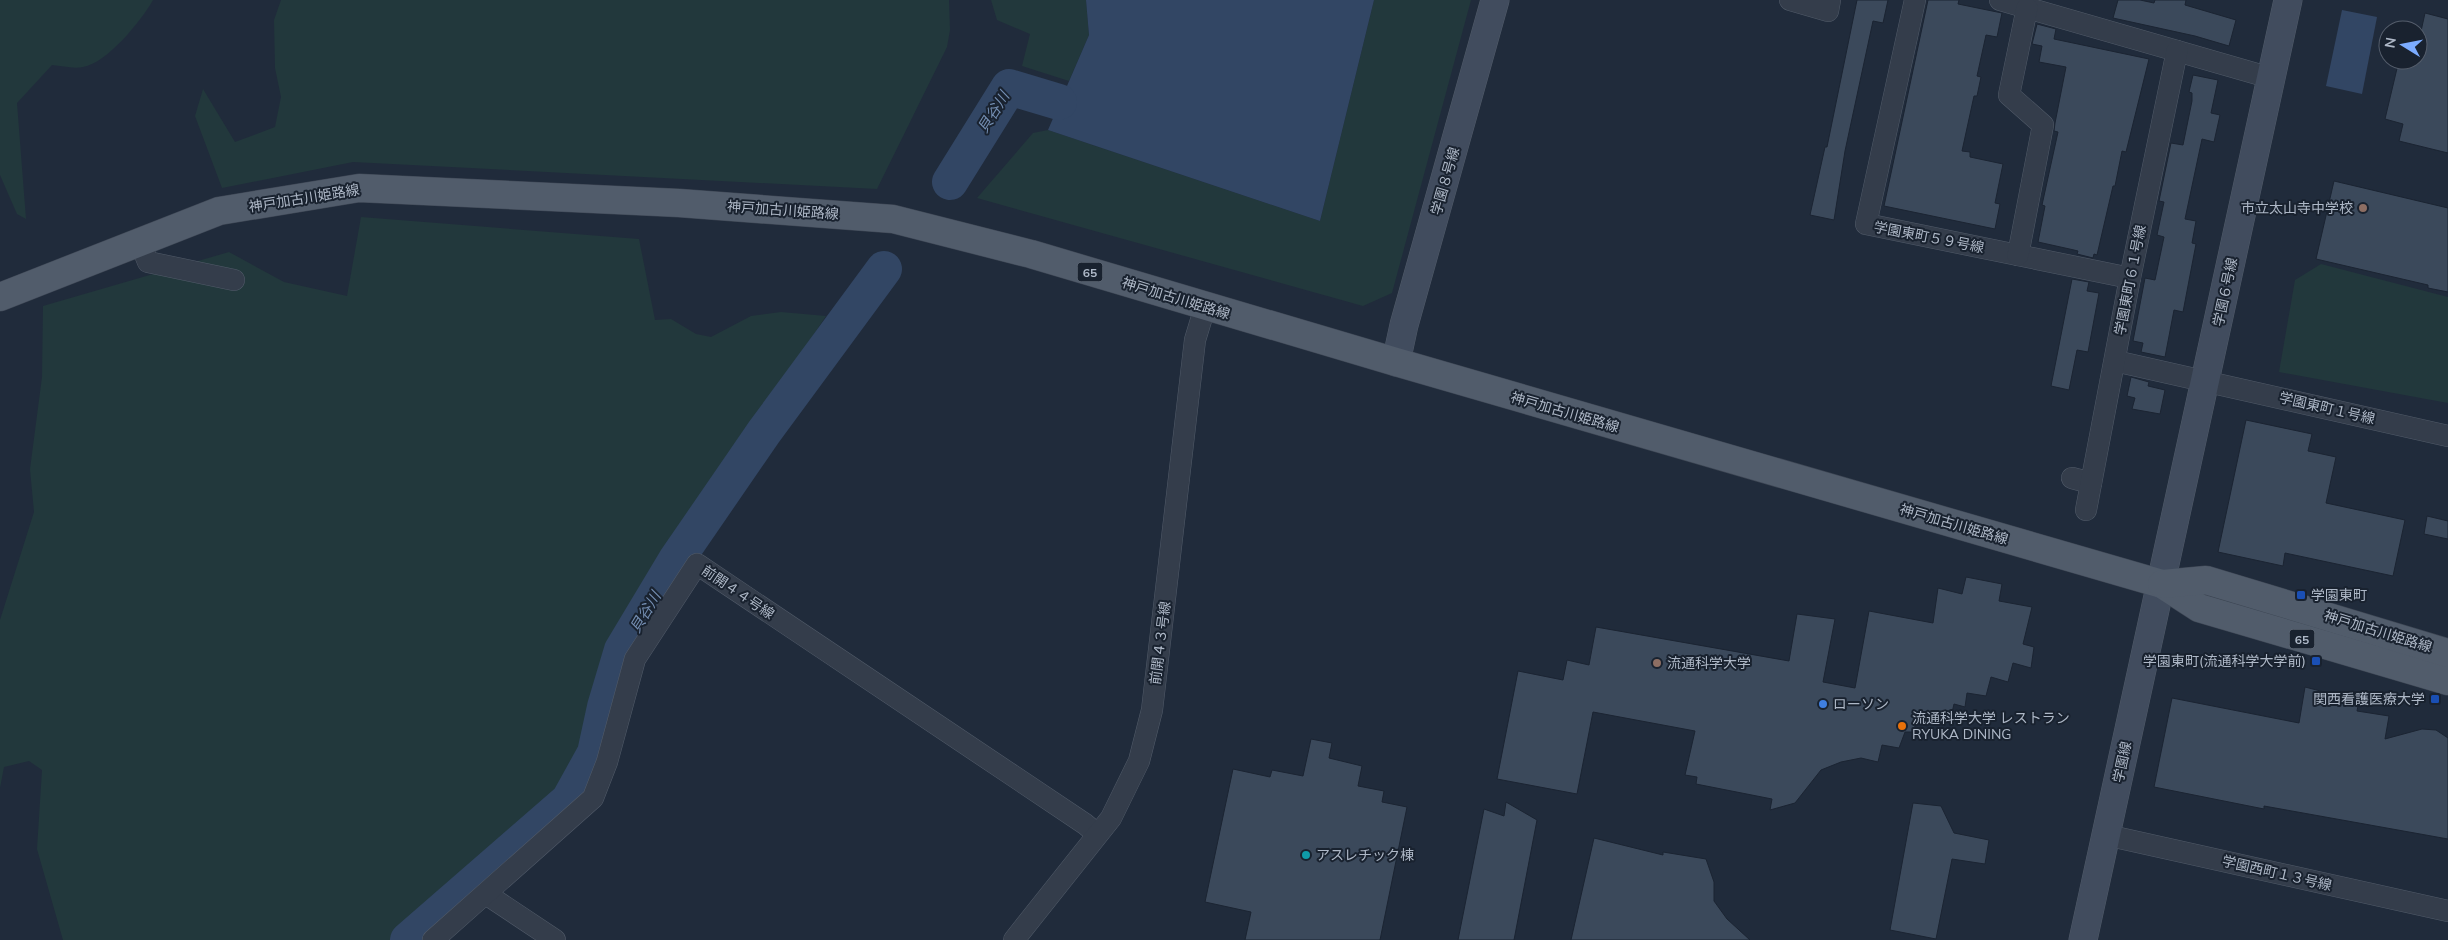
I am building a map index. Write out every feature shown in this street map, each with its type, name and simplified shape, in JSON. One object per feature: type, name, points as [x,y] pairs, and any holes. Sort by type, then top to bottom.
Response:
[{"type":"main road","name":"神戸加古川姫路線","points":[[0,297],[219,211],[359,188],[680,203],[893,219],[1031,254],[1204,307],[2162,584],[2199,608],[2448,681]]},
{"type":"main road","name":"神戸加古川姫路線","points":[[2162,584],[2206,580],[2448,653]]},
{"type":"street","name":"学園８号線","points":[[1396,362],[1404,325],[1495,0]]},
{"type":"street","points":[[1790,0],[1828,11],[1830,0]]},
{"type":"street","name":"学園東町５９号線","points":[[1915,0],[1866,224],[2130,278]]},
{"type":"street","points":[[2000,0],[2271,78]]},
{"type":"street","name":"学園６号線","points":[[2162,584],[2288,0]]},
{"type":"street","points":[[2018,255],[2043,125],[2009,95],[2027,8]]},
{"type":"street","name":"学園東町６１号線","points":[[2086,510],[2082,480],[2115,360],[2130,278],[2178,51]]},
{"type":"street","points":[[140,242],[148,262],[234,280]]},
{"type":"street","name":"前開４３号線","points":[[1014,940],[1111,818],[1138,761],[1152,710],[1195,340],[1204,307]]},
{"type":"street","name":"学園東町１号線","points":[[2115,360],[2448,436]]},
{"type":"street","name":"前開４４号線","points":[[433,940],[593,798],[608,762],[635,659],[697,564],[1076,818],[1097,834]]},
{"type":"street","name":"学園線","points":[[2083,940],[2162,584]]},
{"type":"street","name":"学園西町１３号線","points":[[2106,835],[2448,911]]},
{"type":"street","points":[[486,894],[555,940]]},
{"type":"green space","points":[[0,0],[153,0],[132,29],[113,50],[92,64],[79,68],[52,65],[17,103],[26,219],[17,214],[0,175]]},
{"type":"green space","points":[[281,0],[949,0],[950,30],[947,47],[877,189],[353,162],[222,188],[195,116],[203,89],[235,142],[275,127],[281,97],[275,68],[274,20]]},
{"type":"green space","points":[[991,0],[1086,0],[1089,35],[1069,81],[1022,66],[1030,34],[997,20]]},
{"type":"green space","points":[[1374,0],[1471,0],[1392,293],[1363,306],[977,198],[1033,133],[1048,130],[1320,221]]},
{"type":"green space","points":[[361,217],[639,239],[655,320],[671,319],[696,334],[711,337],[751,316],[781,312],[826,316],[611,637],[586,753],[555,801],[399,940],[63,940],[37,849],[42,770],[29,761],[4,767],[0,788],[0,620],[34,512],[30,469],[42,377],[43,306],[229,252],[284,282],[347,296]]},
{"type":"green space","points":[[2321,264],[2448,297],[2448,403],[2279,372],[2295,280]]},
{"type":"water","points":[[1086,0],[1374,0],[1320,221],[1048,130],[1089,35]]},
{"type":"water","points":[[2342,10],[2377,17],[2362,94],[2326,86]]},
{"type":"building","points":[[1857,0],[1888,0],[1883,23],[1873,21],[1845,151],[1834,220],[1810,215],[1825,147],[1827,147]]},
{"type":"building","points":[[1928,0],[1959,0],[1958,4],[2002,13],[1997,37],[1986,35],[1977,76],[1981,77],[1977,96],[1974,96],[1962,151],[1970,152],[1970,157],[2003,164],[1995,203],[2000,204],[1995,229],[1884,206]]},
{"type":"building","points":[[2118,0],[2140,0],[2154,3],[2155,0],[2186,0],[2185,5],[2236,20],[2229,46],[2195,36],[2113,18]]},
{"type":"building","points":[[2425,13],[2448,19],[2448,153],[2399,141],[2403,124],[2385,119],[2397,70],[2428,70],[2428,20],[2423,20]]},
{"type":"building","points":[[2037,24],[2056,29],[2054,39],[2149,59],[2126,152],[2122,151],[2097,255],[2094,254],[2093,258],[2077,254],[2078,251],[2038,242],[2045,206],[2042,205],[2058,132],[2054,131],[2066,67],[2039,62],[2042,46],[2032,44]]},
{"type":"building","points":[[2193,75],[2218,80],[2211,113],[2220,115],[2214,142],[2202,139],[2185,219],[2196,221],[2192,243],[2196,244],[2183,312],[2174,310],[2165,357],[2141,352],[2143,343],[2133,341],[2145,278],[2155,280],[2164,237],[2157,235],[2164,202],[2159,201],[2171,143],[2183,145],[2192,101],[2192,93],[2189,92]]},
{"type":"building","points":[[2334,181],[2448,208],[2448,292],[2428,288],[2428,285],[2316,259]]},
{"type":"building","points":[[2072,279],[2089,282],[2087,291],[2099,293],[2088,352],[2077,350],[2069,390],[2051,386]]},
{"type":"building","points":[[2131,377],[2149,382],[2148,386],[2165,390],[2160,414],[2132,409],[2135,398],[2127,396]]},
{"type":"building","points":[[2246,420],[2312,434],[2308,451],[2336,457],[2326,503],[2405,520],[2393,576],[2285,553],[2283,566],[2218,552]]},
{"type":"building","points":[[2427,516],[2448,521],[2448,539],[2424,534]]},
{"type":"building","points":[[1966,577],[2002,584],[1999,601],[2032,607],[2023,644],[2034,647],[2031,668],[2013,663],[2008,682],[1991,677],[1986,696],[1967,693],[1965,707],[1954,704],[1950,721],[1928,715],[1927,726],[1916,723],[1913,732],[1905,732],[1899,748],[1882,745],[1878,762],[1861,758],[1841,762],[1821,770],[1795,803],[1770,810],[1772,799],[1696,784],[1697,777],[1685,775],[1695,731],[1593,712],[1577,794],[1497,779],[1518,671],[1563,680],[1567,660],[1589,665],[1596,627],[1789,661],[1797,614],[1835,619],[1823,682],[1855,688],[1869,611],[1933,623],[1938,588],[1962,594]]},
{"type":"building","points":[[2305,687],[2359,701],[2357,711],[2389,716],[2385,739],[2422,729],[2436,730],[2448,738],[2448,839],[2264,806],[2264,809],[2154,787],[2172,698],[2299,723]]},
{"type":"building","name":"アスレチック棟","points":[[1311,739],[1332,743],[1329,758],[1362,766],[1358,786],[1384,791],[1382,802],[1407,807],[1380,940],[1245,940],[1251,912],[1205,902],[1233,769],[1270,777],[1272,770],[1303,776]]},
{"type":"building","points":[[1506,802],[1537,820],[1514,940],[1458,940],[1484,809],[1504,816]]},
{"type":"building","points":[[1913,803],[1941,806],[1954,833],[1989,840],[1985,864],[1952,859],[1936,939],[1890,930]]},
{"type":"building","points":[[1594,838],[1663,855],[1663,852],[1706,859],[1714,882],[1714,901],[1727,919],[1750,940],[1571,940]]},
{"type":"waterway","name":"貝谷川","points":[[950,182],[1009,87],[1059,102]]},
{"type":"waterway","name":"貝谷川","points":[[408,940],[569,800],[595,753],[605,707],[622,650],[676,560],[764,432],[884,269]]},
{"type":"place","name":"市立太山寺中学校","points":[[2363,208]]},
{"type":"place","name":"学園東町","points":[[2301,595]]},
{"type":"place","name":"学園東町(流通科学大学前)","points":[[2316,661]]},
{"type":"place","name":"流通科学大学","points":[[1657,663]]},
{"type":"place","name":"関西看護医療大学","points":[[2435,699]]},
{"type":"place","name":"ローソン","points":[[1823,704]]},
{"type":"place","name":"流通科学大学 レストラン RYUKA DINING","points":[[1902,726]]},
{"type":"place","name":"アスレチック棟","points":[[1306,855]]}]
